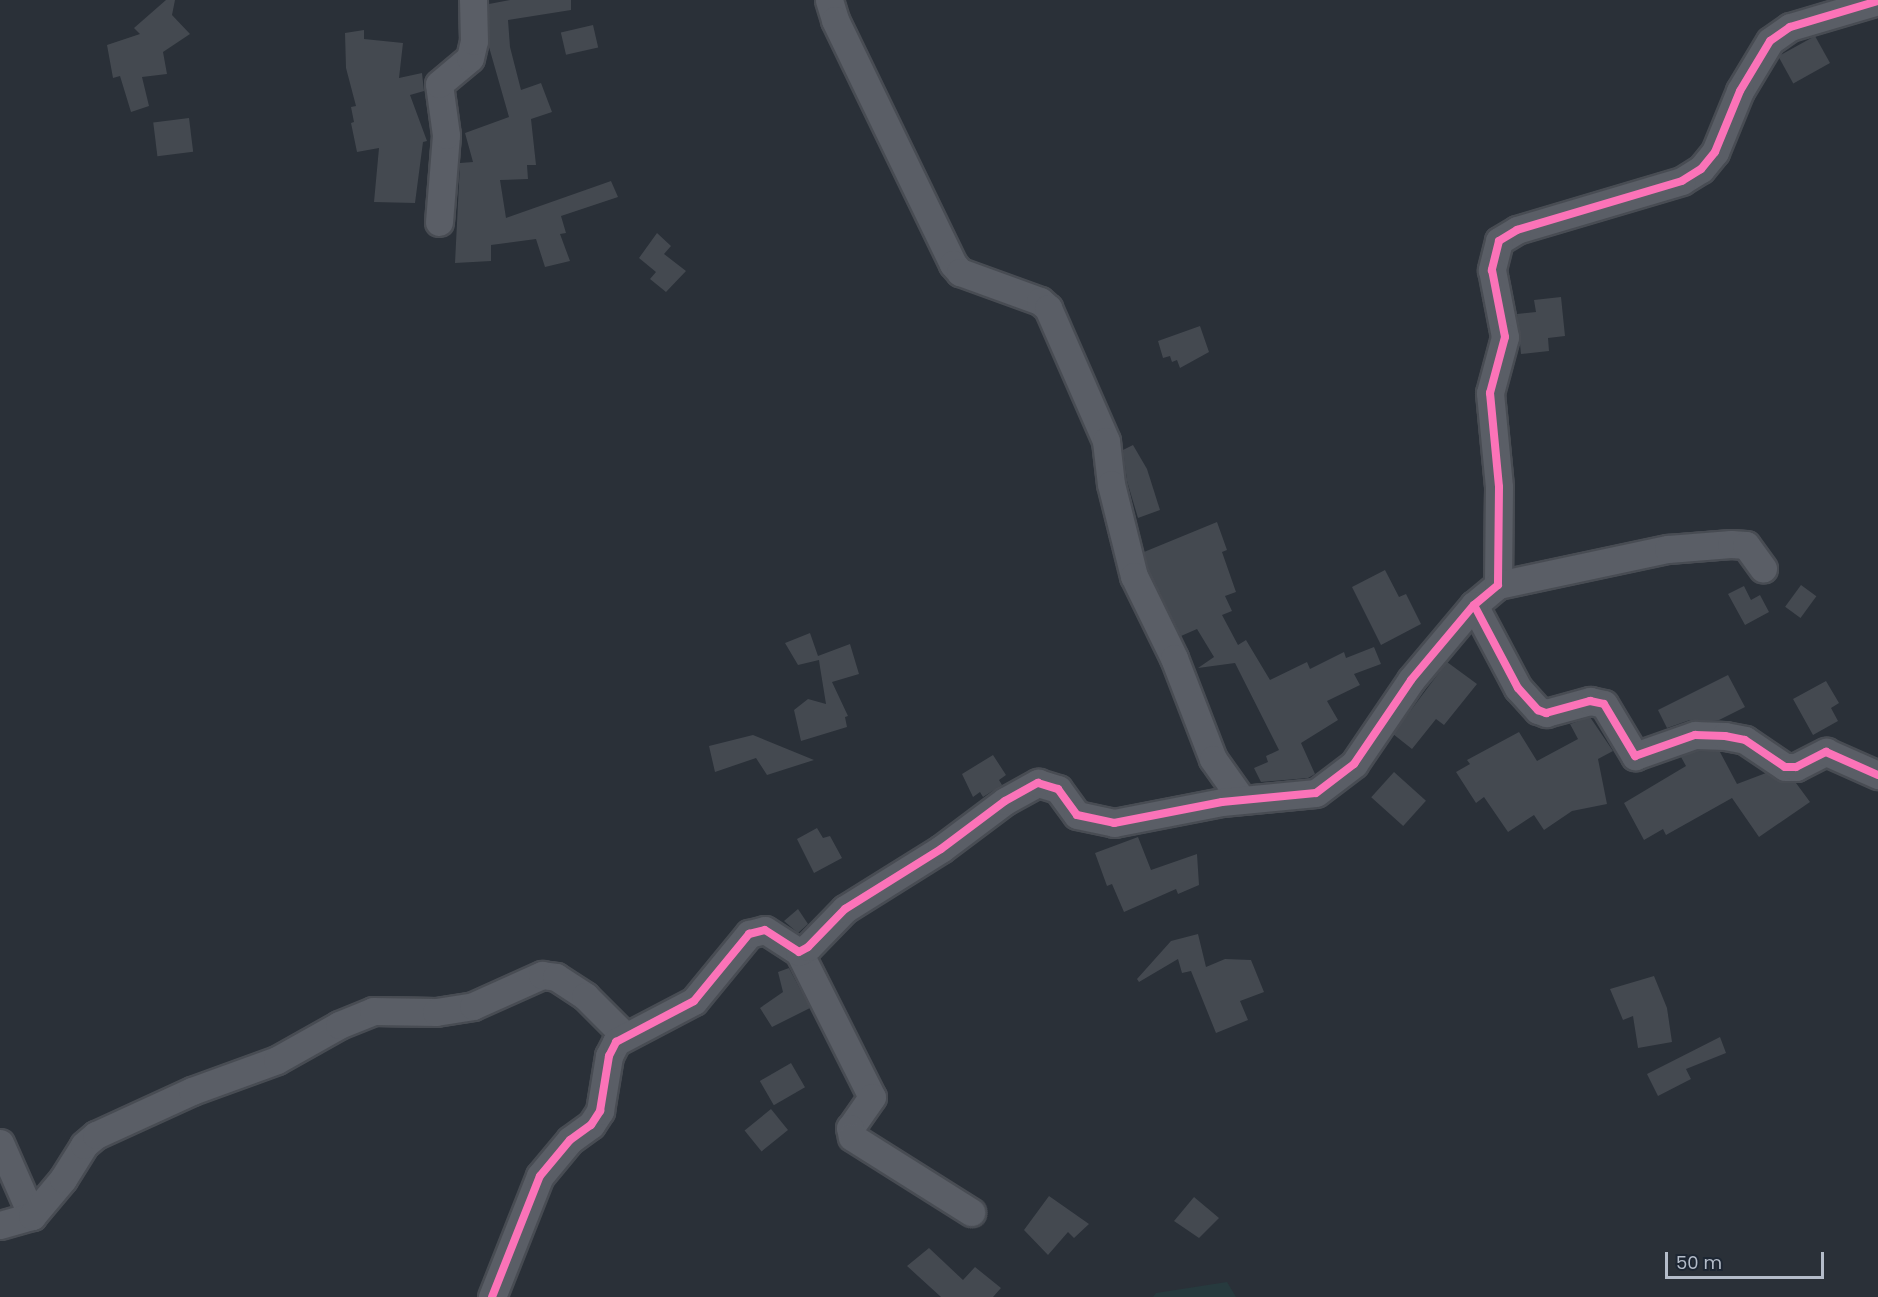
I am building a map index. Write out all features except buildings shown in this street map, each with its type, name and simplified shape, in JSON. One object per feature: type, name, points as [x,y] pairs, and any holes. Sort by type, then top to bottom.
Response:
[{"type":"street","points":[[439,222],[446,135],[439,84],[470,58],[474,41],[472,0]]},
{"type":"street","points":[[829,0],[835,20],[953,264],[960,272],[1041,301],[1048,308],[1106,441],[1111,484],[1134,576],[1174,658],[1213,759],[1242,800]]},
{"type":"street","points":[[1498,585],[1499,487],[1490,393],[1504,337],[1492,270],[1499,241],[1517,230],[1682,181],[1701,169],[1715,152],[1740,91],[1770,41],[1790,27],[1878,1]]},
{"type":"street","points":[[799,952],[846,909],[940,849],[1005,801],[1038,783],[1058,789],[1077,815],[1114,823],[1242,800],[1316,793],[1354,764],[1411,680],[1474,605],[1498,585],[1647,553],[1731,544],[1746,545],[1763,568]]},
{"type":"street","points":[[1474,605],[1518,687],[1538,710],[1546,712],[1590,700],[1604,704],[1635,756],[1695,735],[1725,736],[1745,740],[1785,767],[1796,767],[1826,752],[1878,775]]},
{"type":"street","points":[[492,1297],[540,1176],[570,1140],[591,1125],[600,1111],[609,1056],[624,1035],[654,1024],[694,1001],[756,930],[765,930],[799,952],[872,1097],[850,1128],[852,1137],[971,1212]]},
{"type":"street","points":[[0,1225],[32,1216],[63,1179],[84,1145],[96,1135],[192,1091],[278,1060],[339,1025],[373,1011],[436,1012],[473,1006],[542,975],[556,977],[585,996],[624,1035]]},
{"type":"street","points":[[0,1143],[32,1216]]},
{"type":"green space","points":[[1227,1282],[1236,1297],[1153,1297],[1156,1293]]},
{"type":"cycle path","points":[[1878,1],[1790,27],[1770,41],[1740,91],[1715,152],[1701,169],[1682,181],[1517,230],[1499,241],[1492,270],[1505,337],[1490,393],[1499,487],[1498,585],[1474,605],[1518,688],[1538,710],[1546,713],[1590,701],[1604,704],[1635,756],[1695,735],[1725,736],[1745,740],[1785,767],[1796,767],[1826,752],[1878,775]]},
{"type":"cycle path","points":[[492,1297],[540,1176],[570,1140],[591,1125],[600,1111],[609,1056],[616,1042],[694,1001],[749,934],[765,930],[799,952],[808,947],[845,909],[941,849],[1005,801],[1038,783],[1058,789],[1077,815],[1114,823],[1222,802],[1316,793],[1354,764],[1411,680],[1474,605]]}]
